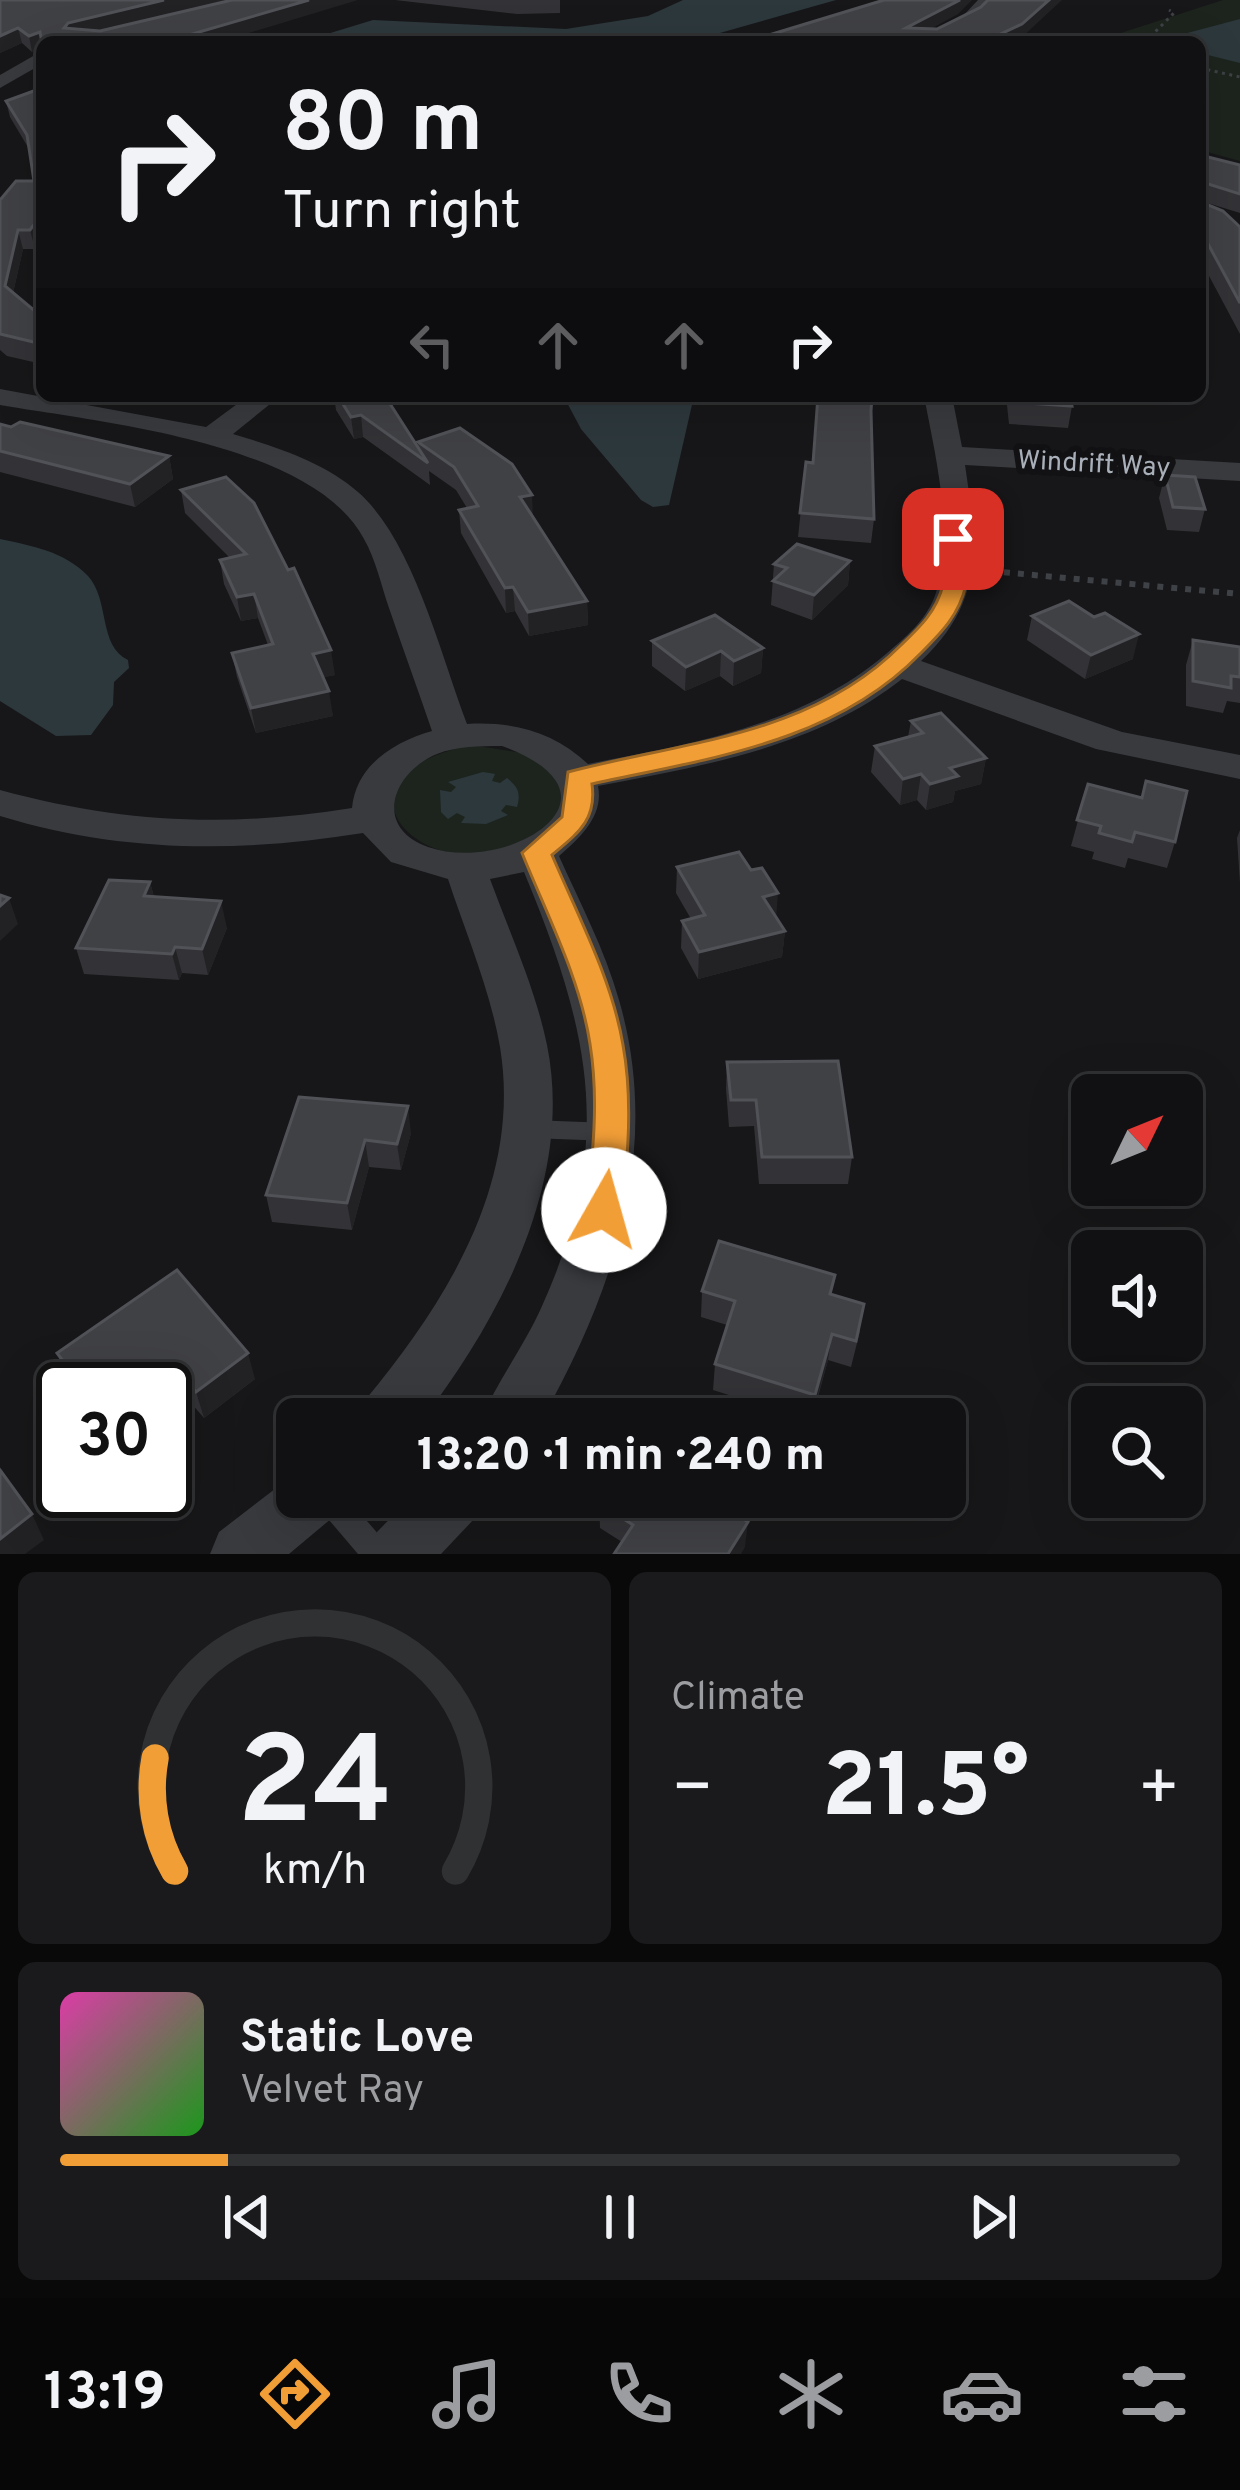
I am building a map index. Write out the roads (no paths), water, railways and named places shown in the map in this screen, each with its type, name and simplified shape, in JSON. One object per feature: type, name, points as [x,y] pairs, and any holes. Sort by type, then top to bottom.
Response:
[{"type":"street","points":[[931,36],[967,21],[986,0]]},
{"type":"street","points":[[0,83],[36,60]]},
{"type":"street","points":[[0,94],[21,94]]},
{"type":"street","points":[[0,397],[211,437],[310,470],[346,495],[383,546],[453,737]]},
{"type":"street","points":[[211,437],[258,402]]},
{"type":"street","points":[[578,778],[712,752],[778,733],[842,705],[899,664],[943,617],[956,581],[949,455],[939,402]]},
{"type":"street","name":"Windrift Way","points":[[949,455],[1240,472]]},
{"type":"street","points":[[899,664],[1082,734],[1164,755],[1240,767]]},
{"type":"street","points":[[488,734],[523,739],[555,753],[578,778],[581,805],[574,821],[537,853],[504,864],[464,868],[429,862],[399,849],[374,818],[374,791],[388,768],[409,752],[453,737],[488,734]]},
{"type":"street","points":[[0,803],[79,824],[170,836],[285,832],[374,818]]},
{"type":"street","points":[[522,1398],[560,1335],[592,1258],[610,1175],[613,1132],[613,1088],[599,1010],[537,853]]},
{"type":"street","points":[[403,1398],[431,1361],[488,1262],[509,1208],[525,1129],[527,1072],[518,1029],[464,868]]},
{"type":"street","points":[[241,1554],[285,1518]]},
{"type":"street","points":[[399,1554],[433,1518]]},
{"type":"lane","points":[[525,1129],[613,1132]]},
{"type":"lane","points":[[346,1518],[376,1554]]}]
